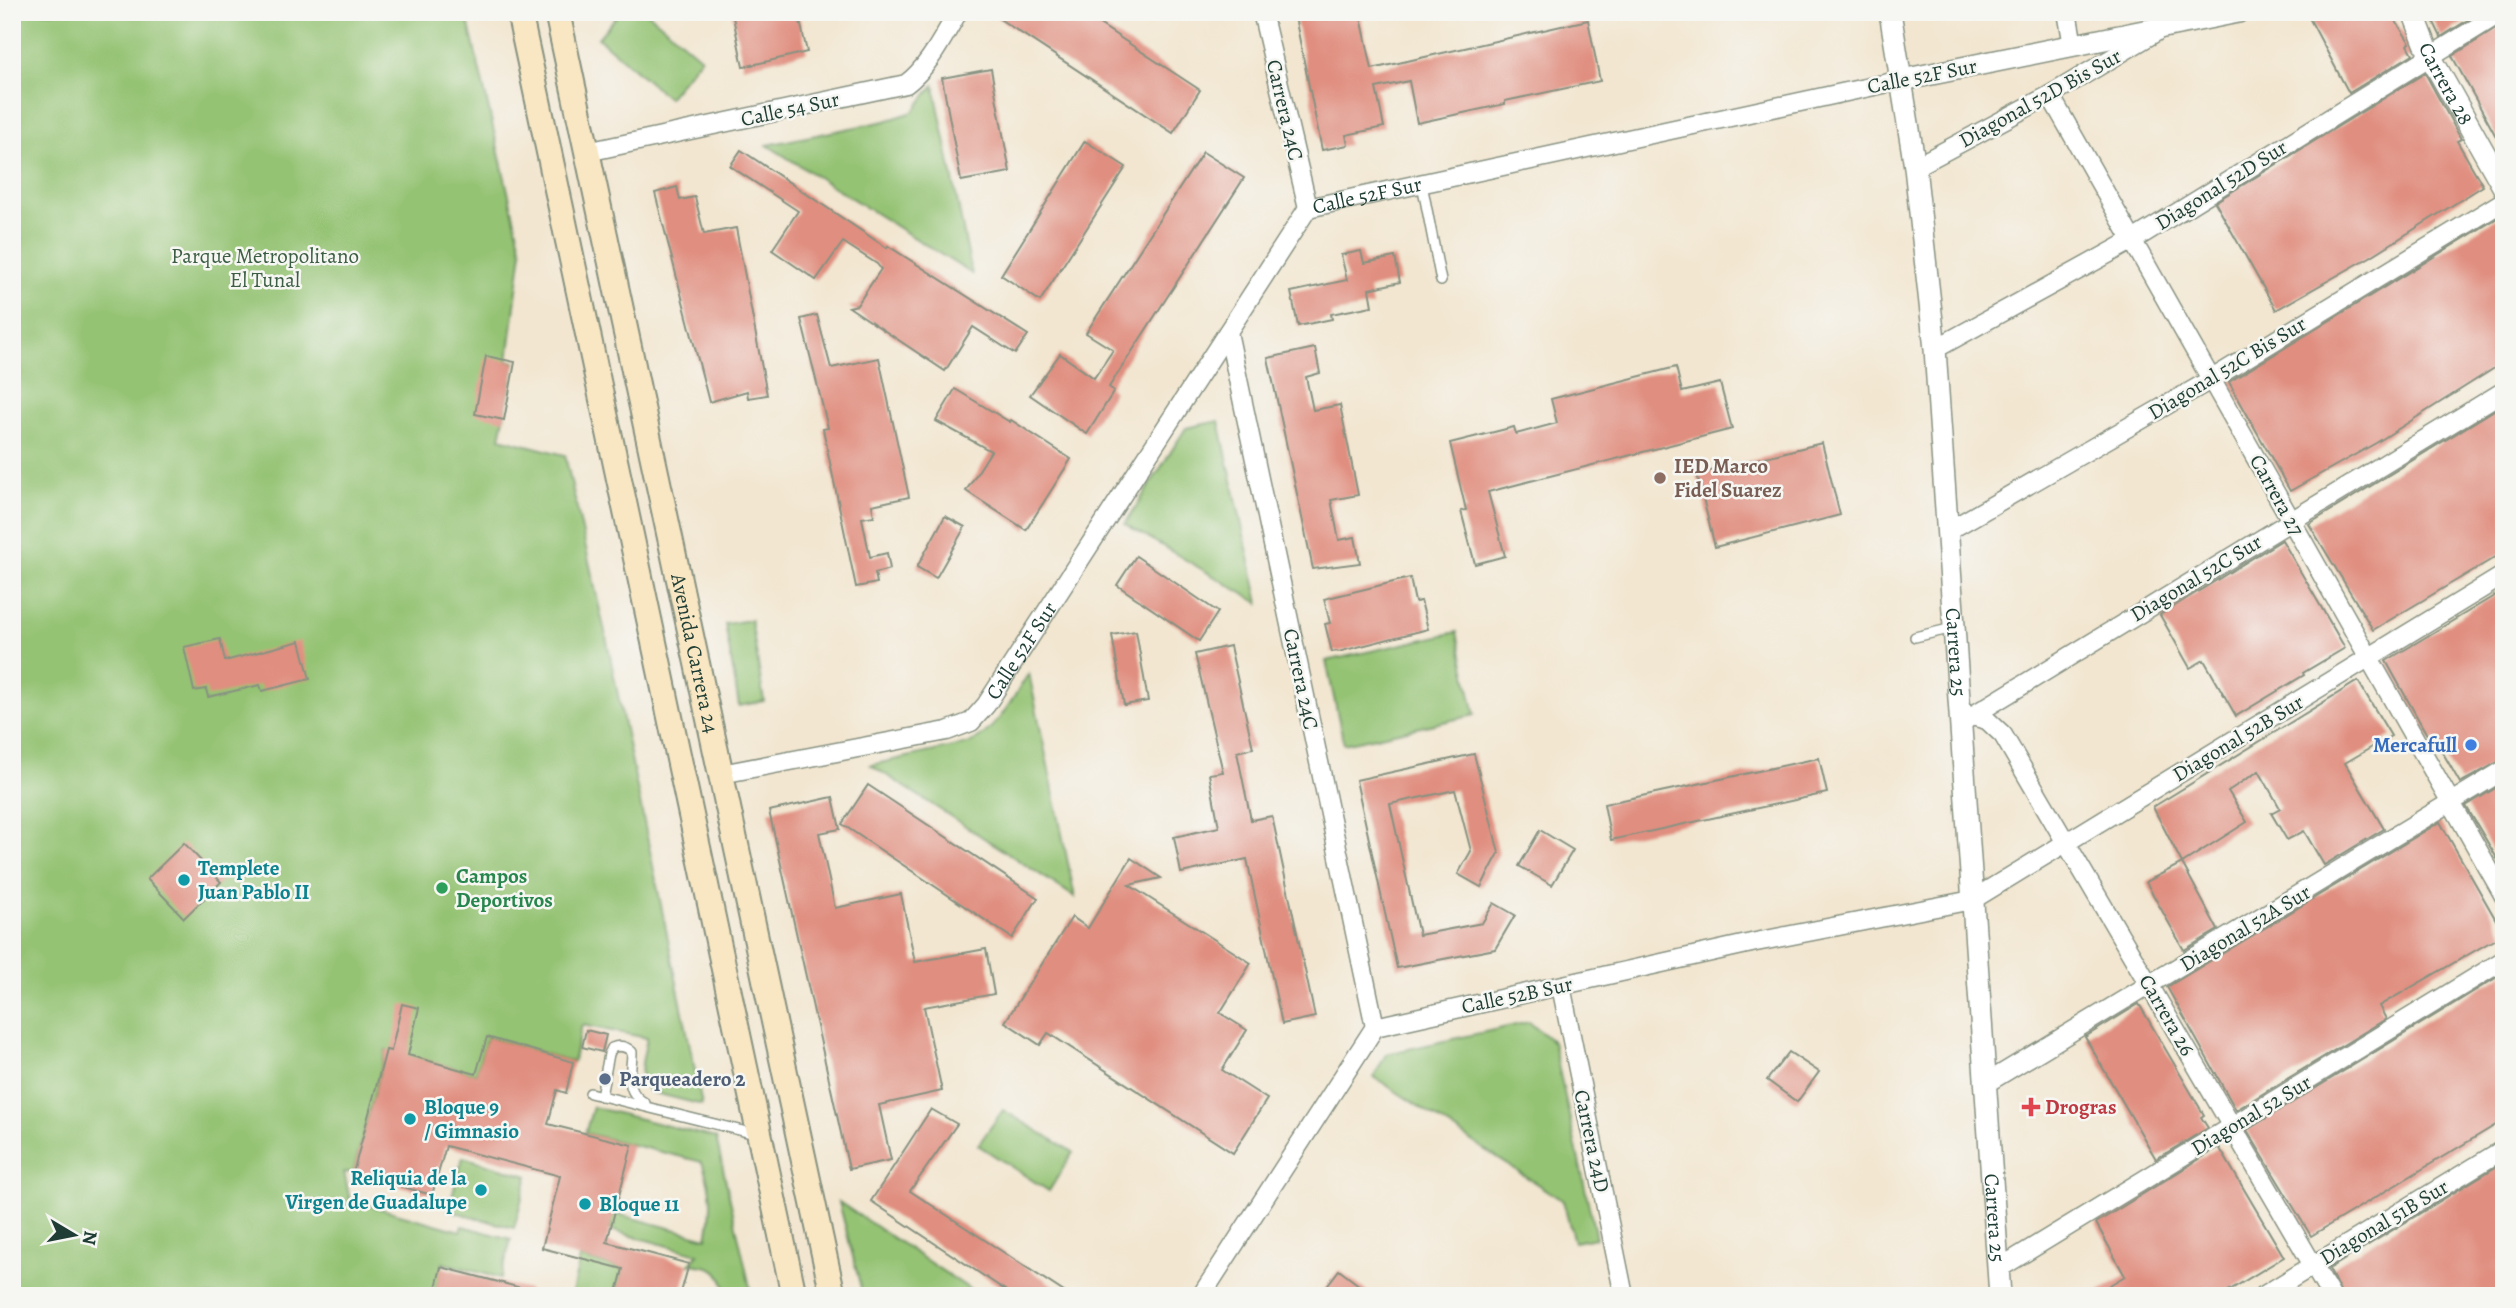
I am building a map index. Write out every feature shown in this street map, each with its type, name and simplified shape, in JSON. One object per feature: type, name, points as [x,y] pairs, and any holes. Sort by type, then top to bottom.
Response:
[{"type":"main road","name":"Avenida Carrera 24","points":[[519,12],[794,1296]]},
{"type":"main road","name":"Avenida Carrera 24","points":[[557,12],[833,1296]]},
{"type":"street","name":"Calle 54 Sur","points":[[587,152],[906,83],[927,63],[958,12]]},
{"type":"street","name":"Carrera 24C","points":[[1262,12],[1307,208]]},
{"type":"street","name":"Carrera 25","points":[[1890,12],[1916,167],[1935,349],[1954,628],[1966,719],[1972,900],[2000,1296]]},
{"type":"street","points":[[2067,12],[2073,45]]},
{"type":"street","name":"Calle 52F Sur","points":[[721,774],[947,731],[971,722],[986,705],[1307,208],[1902,80],[2238,12]]},
{"type":"street","name":"Carrera 28","points":[[2413,12],[2430,56],[2504,188]]},
{"type":"street","name":"Diagonal 52D Sur","points":[[1935,349],[2133,240],[2502,12]]},
{"type":"street","name":"Diagonal 52D Bis Sur","points":[[1916,167],[2050,95],[2164,27]]},
{"type":"street","name":"Carrera 27","points":[[2050,95],[2504,897]]},
{"type":"street","name":"Diagonal 52C Bis Sur","points":[[1948,531],[2212,379],[2504,201]]},
{"type":"street","name":"Carrera 24C","points":[[1228,332],[1375,1027]]},
{"type":"street","name":"Diagonal 52C Sur","points":[[1966,719],[2504,391]]},
{"type":"street","name":"Diagonal 52B Sur","points":[[1972,900],[2504,575]]},
{"type":"street","name":"Carrera 26","points":[[2002,697],[2000,710],[2003,735]]},
{"type":"street","name":"Carrera 26","points":[[1966,719],[1987,720],[2003,735],[2331,1296]]},
{"type":"street","name":"Diagonal 52A Sur","points":[[1985,1084],[2504,770]]},
{"type":"street","name":"Calle 52B Sur","points":[[1375,1027],[1756,942],[1972,900]]},
{"type":"street","name":"Diagonal 52 Sur","points":[[1998,1269],[2504,960]]},
{"type":"street","name":"Carrera 24D","points":[[1561,986],[1624,1296]]},
{"type":"street","points":[[1201,1296],[1375,1027]]},
{"type":"street","name":"Diagonal 51B Sur","points":[[2263,1296],[2504,1149]]},
{"type":"lane","points":[[1422,184],[1441,281]]},
{"type":"lane","points":[[1914,637],[1954,628]]},
{"type":"lane","points":[[601,1096],[611,1048],[618,1045],[632,1052],[630,1089],[637,1099],[656,1110]]},
{"type":"lane","points":[[590,1093],[759,1135]]},
{"type":"green space","name":"Parque Metropolitano El Tunal","points":[[12,12],[466,12],[522,251],[508,360],[515,362],[500,438],[565,455],[607,641],[702,1105],[651,1092],[646,1087],[641,1074],[647,1038],[582,1025],[573,1062],[487,1037],[476,1074],[386,1050],[353,1173],[344,1172],[350,1200],[460,1231],[462,1226],[511,1239],[501,1278],[443,1263],[434,1296],[12,1296]]},
{"type":"green space","points":[[620,12],[647,12],[701,58],[668,98],[598,38]]},
{"type":"green space","points":[[934,85],[972,274],[767,145],[885,121],[913,112]]},
{"type":"green space","points":[[1219,421],[1259,603],[1125,524],[1186,428]]},
{"type":"green space","points":[[751,620],[764,701],[739,706],[725,624]]},
{"type":"green space","points":[[1457,632],[1475,715],[1344,744],[1326,661]]},
{"type":"green space","points":[[1029,673],[1075,897],[871,765],[971,743],[997,721]]},
{"type":"green space","points":[[1529,1022],[1553,1042],[1596,1238],[1574,1242],[1563,1201],[1374,1077],[1386,1054]]},
{"type":"green space","points":[[593,1107],[716,1138],[752,1296],[728,1296],[716,1271],[706,1266],[689,1264],[698,1254],[610,1230],[614,1213],[707,1238],[711,1209],[710,1191],[702,1162],[585,1133]]},
{"type":"green space","points":[[1003,1110],[1073,1152],[1049,1191],[978,1145]]},
{"type":"green space","points":[[463,1157],[528,1176],[514,1228],[448,1210]]},
{"type":"green space","points":[[839,1202],[980,1296],[863,1296]]},
{"type":"green space","points":[[580,1258],[623,1269],[616,1296],[571,1296]]},
{"type":"building","points":[[732,12],[798,12],[807,52],[743,67]]},
{"type":"building","points":[[989,12],[1081,12],[1200,90],[1173,133]]},
{"type":"building","points":[[1294,12],[1360,12],[1372,69],[1588,20],[1600,81],[1417,123],[1409,81],[1376,88],[1384,127],[1346,135],[1348,145],[1322,150]]},
{"type":"building","points":[[2306,12],[2390,12],[2410,43],[2408,45],[2413,54],[2349,93]]},
{"type":"building","points":[[2429,12],[2480,12],[2441,37]]},
{"type":"building","points":[[2504,24],[2504,151],[2452,56]]},
{"type":"building","points":[[991,69],[1010,172],[961,181],[942,78]]},
{"type":"building","points":[[2425,73],[2461,139],[2457,141],[2483,186],[2370,257],[2276,310],[2215,202]]},
{"type":"building","points":[[1085,141],[1126,167],[1040,301],[1001,275]]},
{"type":"building","points":[[741,150],[887,248],[888,246],[1028,335],[1015,354],[973,327],[945,371],[849,307],[857,305],[881,269],[877,264],[843,242],[816,280],[772,250],[798,211],[730,166]]},
{"type":"building","points":[[1203,152],[1244,178],[1109,387],[1114,391],[1087,434],[1030,395],[1060,354],[1094,378],[1113,350],[1086,333]]},
{"type":"building","points":[[677,187],[680,200],[695,197],[704,234],[736,228],[767,395],[748,398],[747,391],[709,402],[655,193]]},
{"type":"building","points":[[2504,214],[2504,362],[2376,443],[2290,491],[2229,382]]},
{"type":"building","points":[[1361,251],[1364,263],[1395,257],[1400,282],[1369,289],[1372,306],[1331,314],[1332,319],[1298,326],[1291,292],[1347,280],[1341,255]]},
{"type":"building","points":[[817,315],[831,368],[879,358],[909,497],[872,505],[874,516],[862,518],[870,557],[887,553],[890,569],[875,573],[877,583],[856,587],[823,429],[828,428],[801,319]]},
{"type":"building","points":[[1315,348],[1320,373],[1306,377],[1313,410],[1340,405],[1358,495],[1331,500],[1339,540],[1355,537],[1360,563],[1313,569],[1268,358]]},
{"type":"building","points":[[486,356],[515,362],[504,420],[475,414]]},
{"type":"building","points":[[1676,367],[1682,392],[1720,383],[1732,429],[1488,492],[1505,556],[1475,564],[1461,511],[1466,510],[1450,443],[1514,427],[1516,434],[1557,423],[1551,399]]},
{"type":"building","points":[[955,389],[1010,422],[1011,420],[1071,459],[1026,530],[966,491],[991,451],[936,421]]},
{"type":"building","points":[[2504,404],[2504,552],[2373,630],[2309,524]]},
{"type":"building","points":[[1822,443],[1840,515],[1715,547],[1697,474]]},
{"type":"building","points":[[945,516],[965,527],[936,578],[917,567]]},
{"type":"building","points":[[2282,540],[2345,648],[2236,716],[2204,660],[2190,668],[2160,615]]},
{"type":"building","points":[[1136,556],[1218,612],[1199,641],[1117,585]]},
{"type":"building","points":[[1410,578],[1415,602],[1421,601],[1428,629],[1332,652],[1325,624],[1330,623],[1324,599]]},
{"type":"building","points":[[2504,590],[2504,759],[2460,783],[2435,739],[2431,742],[2386,661]]},
{"type":"building","points":[[1136,631],[1148,701],[1124,705],[1112,635]]},
{"type":"building","points":[[220,639],[225,661],[300,641],[310,679],[262,691],[260,685],[208,697],[206,689],[194,691],[184,647]]},
{"type":"building","points":[[1230,646],[1253,748],[1237,752],[1251,820],[1272,816],[1315,1017],[1282,1024],[1247,859],[1181,873],[1174,837],[1219,827],[1209,774],[1223,772],[1195,654]]},
{"type":"building","points":[[2358,681],[2391,736],[2345,763],[2384,829],[2324,865],[2304,831],[2287,840],[2271,813],[2280,808],[2259,771],[2228,791],[2247,822],[2182,863],[2153,807]]},
{"type":"building","points":[[1474,754],[1499,853],[1481,887],[1458,874],[1471,851],[1455,790],[1390,804],[1419,935],[1482,923],[1494,903],[1515,915],[1495,949],[1397,968],[1356,780]]},
{"type":"building","points":[[1819,758],[1827,793],[1611,840],[1604,804]]},
{"type":"building","points":[[2504,783],[2504,870],[2466,806]]},
{"type":"building","points":[[868,785],[1038,898],[1012,938],[842,824]]},
{"type":"building","points":[[833,797],[840,829],[819,833],[835,908],[901,894],[915,962],[986,949],[994,994],[924,1007],[942,1091],[879,1105],[891,1160],[849,1169],[769,811]]},
{"type":"building","points":[[2440,822],[2504,934],[2379,1006],[2386,1019],[2236,1110],[2167,987]]},
{"type":"building","points":[[1540,830],[1573,850],[1552,885],[1519,866]]},
{"type":"building","name":"Templete Juan Pablo II","points":[[184,843],[221,882],[184,918],[147,879]]},
{"type":"building","points":[[1131,858],[1161,878],[1129,885],[1251,963],[1220,1013],[1247,1030],[1222,1070],[1267,1099],[1233,1153],[1048,1033],[1040,1045],[1005,1022],[1072,917],[1088,928]]},
{"type":"building","points":[[2182,863],[2218,930],[2184,950],[2146,882]]},
{"type":"building","points":[[2504,973],[2504,1120],[2311,1236],[2247,1130]]},
{"type":"building","points":[[402,1004],[419,1008],[408,1055],[476,1074],[487,1037],[573,1062],[566,1093],[557,1090],[548,1124],[632,1145],[607,1242],[689,1264],[680,1296],[616,1296],[623,1269],[542,1248],[560,1176],[446,1146],[432,1195],[353,1173],[386,1050],[391,1051]]},
{"type":"building","points":[[2139,1004],[2204,1115],[2201,1117],[2208,1128],[2156,1159],[2085,1037]]},
{"type":"building","points":[[586,1030],[606,1035],[602,1052],[582,1047]]},
{"type":"building","points":[[1789,1052],[1819,1072],[1797,1102],[1767,1080]]},
{"type":"building","points":[[931,1109],[957,1124],[910,1191],[1070,1296],[1014,1296],[871,1201]]},
{"type":"building","points":[[2219,1147],[2284,1257],[2220,1296],[2091,1296],[2125,1276],[2096,1223]]},
{"type":"building","points":[[2504,1162],[2504,1296],[2342,1296],[2329,1269]]},
{"type":"building","points":[[441,1267],[529,1290],[528,1296],[434,1296]]},
{"type":"building","points":[[1339,1270],[1373,1296],[1319,1296]]},
{"type":"place","name":"IED Marco Fidel Suarez","points":[[1660,478]]},
{"type":"place","name":"Mercafull","points":[[2471,745]]},
{"type":"place","name":"Templete Juan Pablo II","points":[[184,880]]},
{"type":"place","name":"Campos Deportivos","points":[[442,888]]},
{"type":"place","name":"Parqueadero 2","points":[[605,1079]]},
{"type":"place","name":"Drogras","points":[[2031,1107]]},
{"type":"place","name":"Bloque 9 / Gimnasio","points":[[410,1119]]},
{"type":"place","name":"Reliquia de la Virgen de Guadalupe","points":[[481,1190]]},
{"type":"place","name":"Bloque 11","points":[[585,1204]]}]
